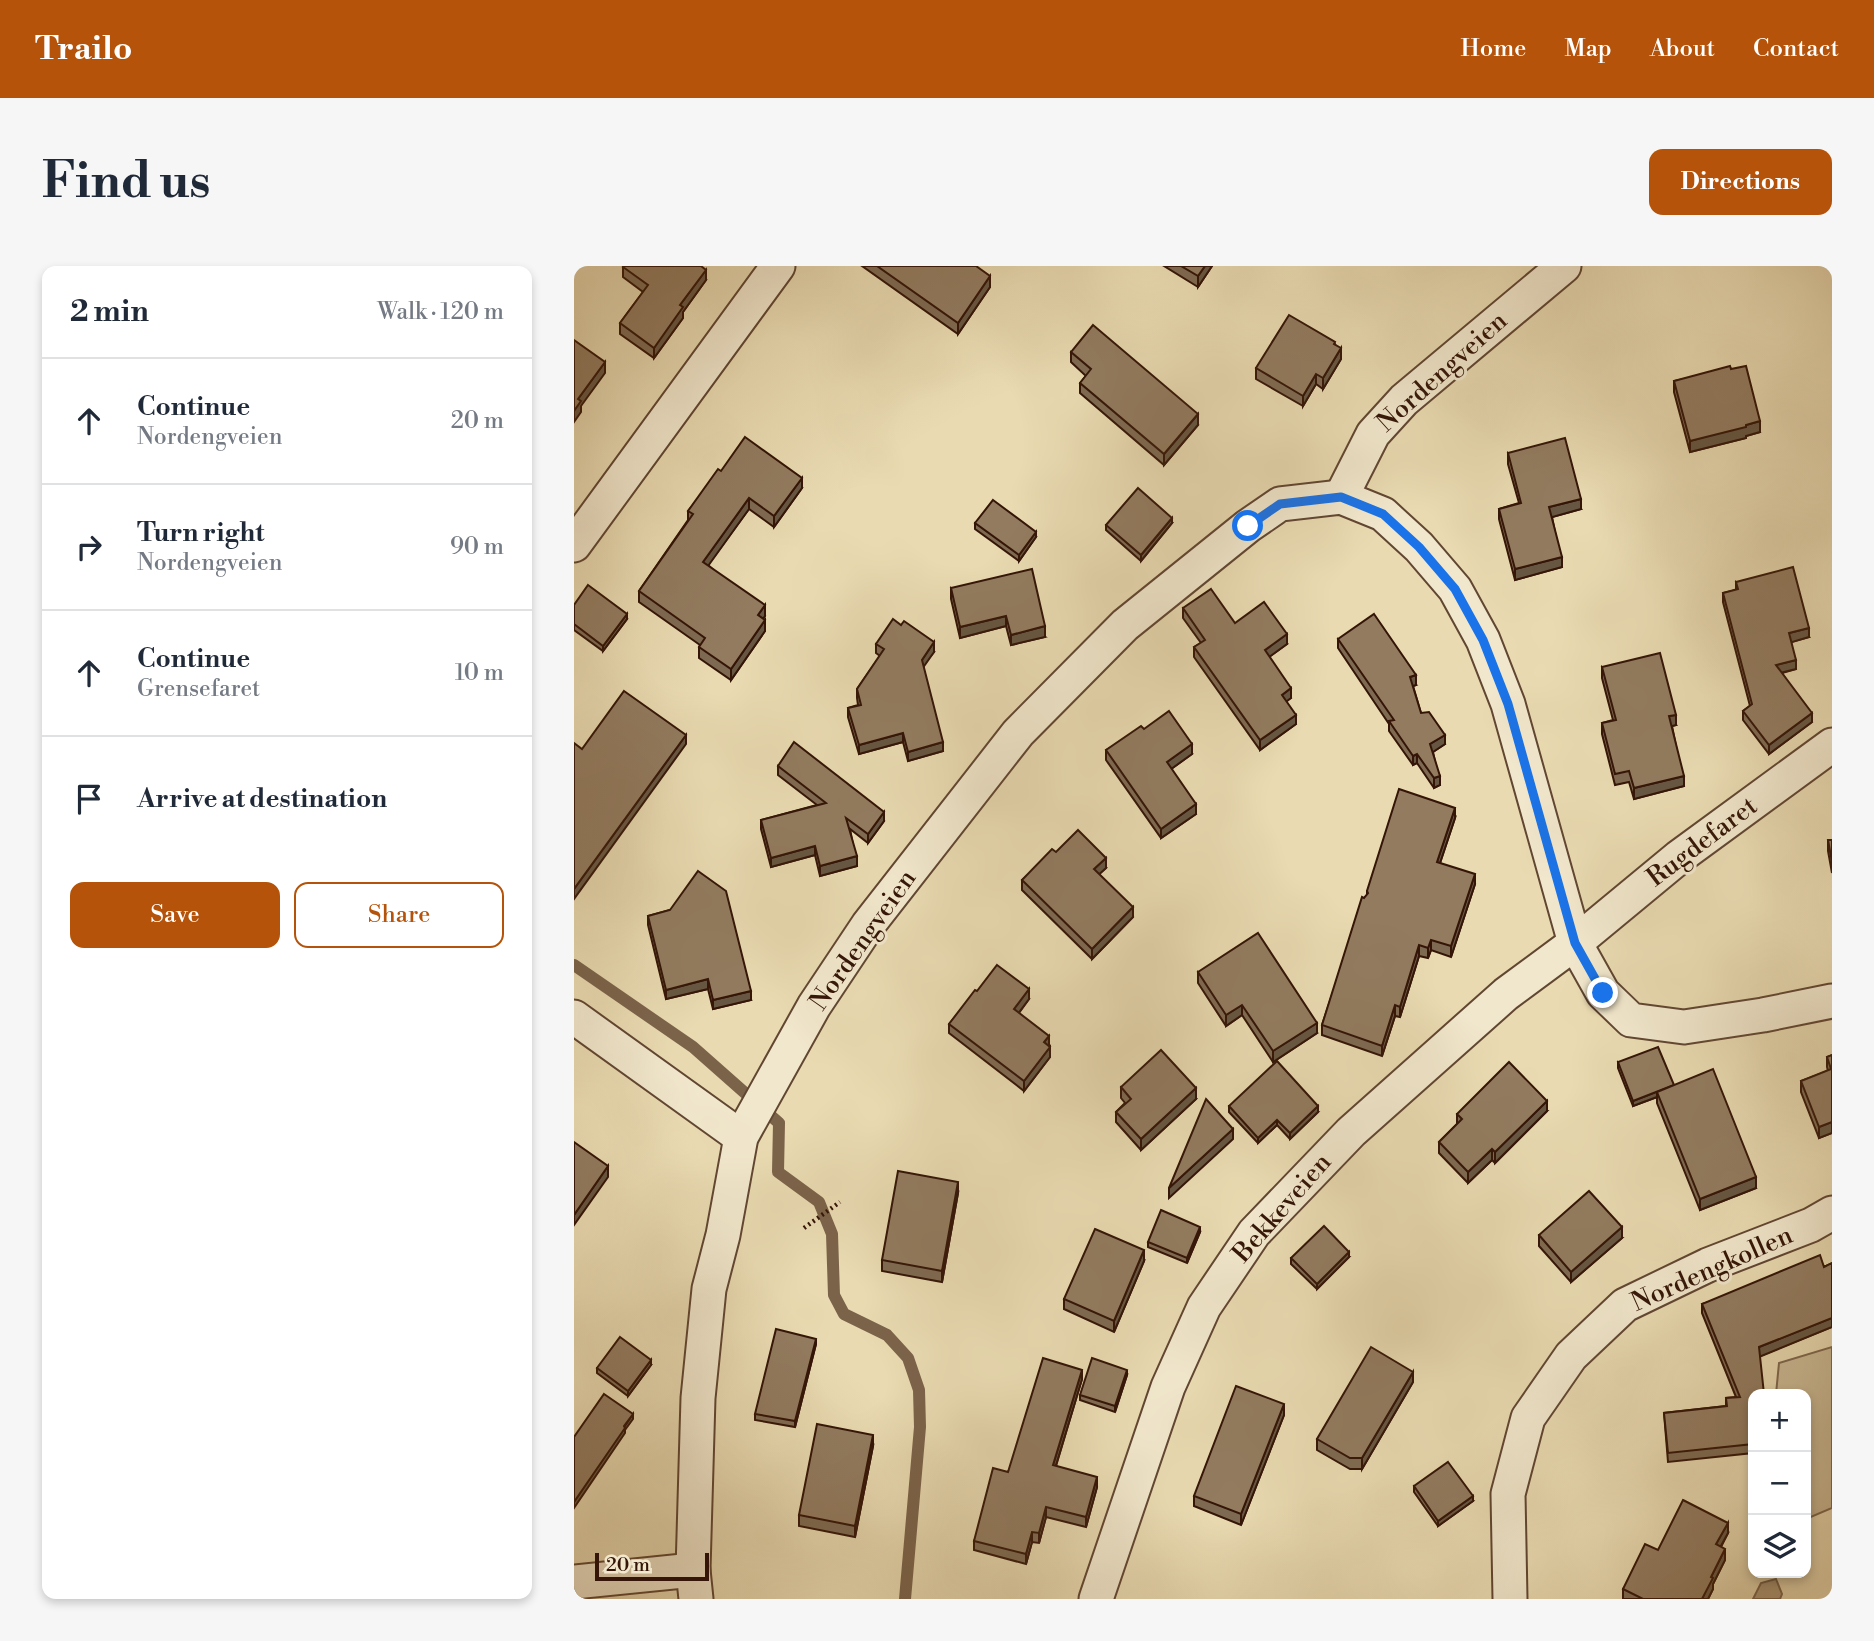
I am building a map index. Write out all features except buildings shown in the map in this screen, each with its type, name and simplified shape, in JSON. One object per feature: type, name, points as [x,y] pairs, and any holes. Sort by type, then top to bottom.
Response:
[{"type":"street","points":[[574,545],[778,266]]},
{"type":"street","name":"Nordengveien","points":[[1341,497],[1373,434],[1404,400],[1564,266]]},
{"type":"street","name":"Nordengveien","points":[[574,1582],[695,1585],[698,1398],[709,1289],[723,1235],[741,1137],[814,1006],[868,925],[1018,733],[1125,625],[1248,526],[1280,504],[1341,497],[1383,514],[1419,547],[1455,589],[1483,640],[1508,704],[1575,943],[1603,993],[1631,1020],[1684,1027],[1832,1001]]},
{"type":"street","name":"Rugdefaret","points":[[1575,943],[1679,857],[1832,745]]},
{"type":"street","name":"Bekkeveien","points":[[1096,1599],[1168,1387],[1204,1307],[1254,1233],[1351,1132],[1506,995],[1575,943]]},
{"type":"street","points":[[574,1017],[741,1137]]},
{"type":"street","name":"Nordengkollen","points":[[1510,1599],[1508,1494],[1528,1418],[1570,1356],[1625,1305],[1708,1265],[1811,1225],[1832,1213]]},
{"type":"path","points":[[804,1228],[840,1202]]},
{"type":"shaded area","points":[[1832,1347],[1832,1508],[1811,1517],[1811,1389],[1776,1389],[1779,1363]]},
{"type":"shaded area","points":[[1776,1579],[1782,1594],[1780,1599],[1753,1599],[1761,1583]]},
{"type":"waterway","points":[[574,965],[693,1047],[779,1123],[778,1172],[819,1202],[832,1234],[834,1295],[844,1314],[887,1335],[908,1358],[919,1390],[920,1427],[905,1599]]},
{"type":"route","points":[[1248,526],[1280,504],[1341,497],[1383,514],[1419,547],[1455,589],[1483,640],[1508,704],[1575,943],[1603,993]]}]
